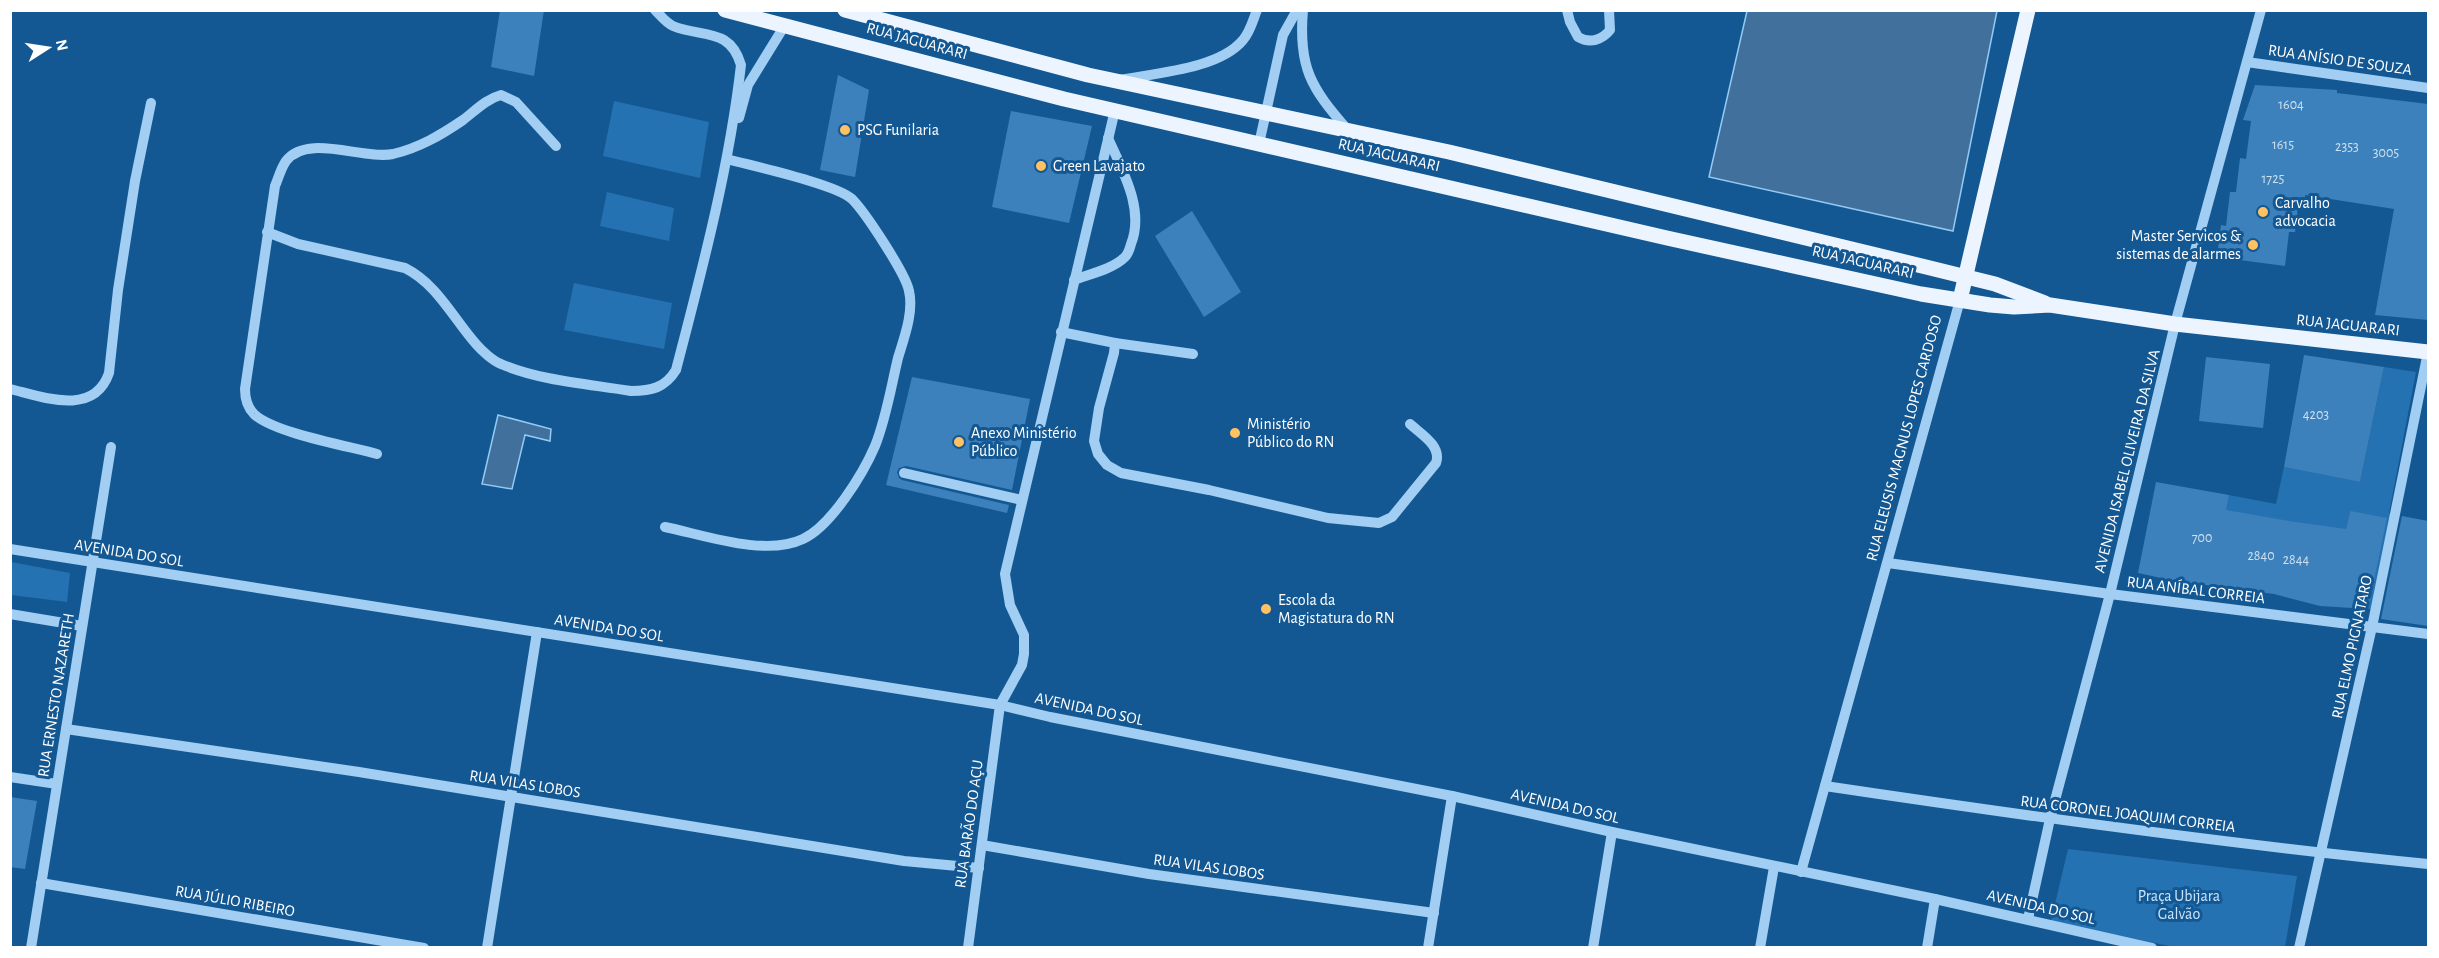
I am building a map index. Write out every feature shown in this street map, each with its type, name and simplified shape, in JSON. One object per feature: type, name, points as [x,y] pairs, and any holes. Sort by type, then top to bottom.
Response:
[{"type":"main road","name":"RUA JAGUARARI","points":[[725,10],[1064,99],[1667,238],[1960,300],[2014,307],[2050,305],[2175,324],[2428,352]]},
{"type":"main road","name":"RUA JAGUARARI","points":[[845,10],[1113,81],[1267,115],[1347,129],[1966,276],[2021,292],[2050,305]]},
{"type":"main road","name":"RUA ELEUSIS MAGNUS LOPES CARDOSO","points":[[1960,300],[2028,10]]},
{"type":"street","points":[[267,232],[298,244],[405,267],[418,274],[430,285],[478,346],[499,364],[569,381],[631,391],[645,391],[664,385],[676,370],[744,84],[737,52],[724,39],[671,25],[655,10]]},
{"type":"street","points":[[1113,81],[1208,62],[1231,51],[1244,39],[1257,10]]},
{"type":"street","points":[[1259,144],[1283,35],[1297,10]]},
{"type":"street","points":[[1303,10],[1303,48],[1310,80],[1324,104],[1347,129]]},
{"type":"street","points":[[1567,10],[1578,37],[1592,41],[1606,35],[1611,30],[1609,10]]},
{"type":"street","name":"AVENIDA ISABEL OLIVEIRA DA SILVA","points":[[2028,919],[2050,819],[2110,594],[2175,324],[2260,10]]},
{"type":"street","points":[[744,84],[785,25]]},
{"type":"street","name":"RUA ANÍSIO DE SOUZA","points":[[2247,62],[2428,88]]},
{"type":"street","points":[[377,454],[264,422],[250,409],[246,400],[245,389],[267,232],[275,186],[287,160],[312,147],[380,156],[413,150],[462,120],[492,98],[501,95],[516,102],[556,146]]},
{"type":"street","points":[[10,388],[52,399],[78,400],[93,396],[105,383],[135,181],[151,103]]},
{"type":"street","points":[[1000,705],[1022,665],[1024,654],[1024,635],[1010,605],[1006,592],[1005,574],[1115,110]]},
{"type":"street","points":[[1074,280],[1109,267],[1126,256],[1137,224],[1134,204],[1108,138]]},
{"type":"street","points":[[665,526],[761,546],[796,541],[815,531],[854,485],[875,446],[905,331],[910,300],[903,275],[866,216],[851,198],[834,189],[727,159]]},
{"type":"street","name":"RUA ELEUSIS MAGNUS LOPES CARDOSO","points":[[1800,872],[1960,300]]},
{"type":"street","points":[[1061,332],[1115,343],[1193,354]]},
{"type":"street","points":[[1115,343],[1099,408],[1094,441],[1098,454],[1107,465],[1121,473],[1328,518],[1379,523],[1392,517],[1436,464],[1439,456],[1437,449],[1410,424]]},
{"type":"street","name":"RUA ELMO PIGNATARO","points":[[2299,948],[2372,627],[2428,352]]},
{"type":"street","name":"RUA ERNESTO NAZARETH","points":[[31,948],[111,447]]},
{"type":"street","points":[[904,473],[1022,500]]},
{"type":"street","name":"AVENIDA DO SOL","points":[[10,549],[1000,705],[1452,796],[1774,867],[1935,898],[2152,948]]},
{"type":"street","name":"RUA ANÍBAL CORREIA","points":[[1888,563],[2428,634]]},
{"type":"street","points":[[10,614],[82,626]]},
{"type":"street","points":[[487,948],[537,632]]},
{"type":"street","name":"RUA BARÃO DO AÇU","points":[[968,948],[1000,705]]},
{"type":"street","name":"RUA VILAS LOBOS","points":[[66,729],[359,772],[904,861],[979,867]]},
{"type":"street","points":[[10,777],[57,784]]},
{"type":"street","name":"RUA CORONEL JOAQUIM CORREIA","points":[[1825,786],[2050,819],[2428,864]]},
{"type":"street","points":[[1428,948],[1452,796]]},
{"type":"street","points":[[1593,948],[1612,832]]},
{"type":"street","name":"RUA VILAS LOBOS","points":[[982,845],[1149,874],[1434,913]]},
{"type":"street","points":[[1760,948],[1774,867]]},
{"type":"street","name":"RUA JÚLIO RIBEIRO","points":[[41,883],[424,948]]},
{"type":"street","points":[[1927,948],[1935,898]]},
{"type":"street","points":[[2097,948],[2099,935]]},
{"type":"green space","points":[[614,101],[709,122],[700,178],[603,156]]},
{"type":"green space","points":[[607,192],[674,208],[669,241],[600,226]]},
{"type":"green space","points":[[574,283],[672,303],[664,349],[564,330]]},
{"type":"green space","points":[[2384,367],[2416,372],[2389,513],[2395,516],[2374,610],[2364,608],[2350,511],[2329,606],[2302,601],[2320,526],[2250,515],[2234,590],[2208,586],[2229,495],[2276,504],[2284,467],[2360,482]]},
{"type":"green space","points":[[11,562],[70,573],[67,602],[11,595]]},
{"type":"green space","name":"Praça Ubijara Galvão","points":[[2068,849],[2297,876],[2285,947],[2174,947],[2051,921]]},
{"type":"shaded area","points":[[1747,11],[1997,11],[1953,231],[1709,177]]},
{"type":"shaded area","points":[[498,415],[551,429],[550,441],[525,435],[512,489],[482,484]]},
{"type":"building","points":[[500,10],[544,10],[534,76],[491,67]]},
{"type":"building","name":"PSG Funilaria","points":[[838,75],[869,90],[855,177],[820,170]]},
{"type":"building","points":[[2255,85],[2337,90],[2337,93],[2428,104],[2428,320],[2375,315],[2394,209],[2305,195],[2305,199],[2299,198],[2295,232],[2289,232],[2285,266],[2217,257],[2221,225],[2226,226],[2230,192],[2236,192],[2240,158],[2246,159],[2251,121],[2243,120]]},
{"type":"building","name":"Green Lavajato","points":[[1011,111],[1092,126],[1069,223],[992,207]]},
{"type":"building","points":[[1192,211],[1241,292],[1204,317],[1155,236]]},
{"type":"building","points":[[2304,355],[2384,367],[2360,482],[2284,467]]},
{"type":"building","points":[[2206,357],[2270,364],[2263,428],[2199,421]]},
{"type":"building","name":"Anexo Ministério Público","points":[[912,377],[1030,399],[1012,490],[906,466],[899,468],[897,472],[902,480],[1009,505],[1007,513],[886,485]]},
{"type":"building","points":[[2156,482],[2229,495],[2226,510],[2289,521],[2346,529],[2350,511],[2387,518],[2368,609],[2320,606],[2274,594],[2175,581],[2138,573]]},
{"type":"building","points":[[2402,516],[2428,521],[2428,626],[2381,619]]},
{"type":"building","points":[[10,797],[37,801],[25,869],[10,867]]},
{"type":"place","name":"PSG Funilaria","points":[[845,130]]},
{"type":"place","name":"Green Lavajato","points":[[1041,166]]},
{"type":"place","name":"Carvalho advocacia","points":[[2263,212]]},
{"type":"place","name":"Master Servicos & sistemas de alarmes","points":[[2253,245]]},
{"type":"place","name":"Ministério Público do RN","points":[[1235,433]]},
{"type":"place","name":"Anexo Ministério Público","points":[[959,442]]},
{"type":"place","name":"Escola da Magistatura do RN","points":[[1266,609]]}]
